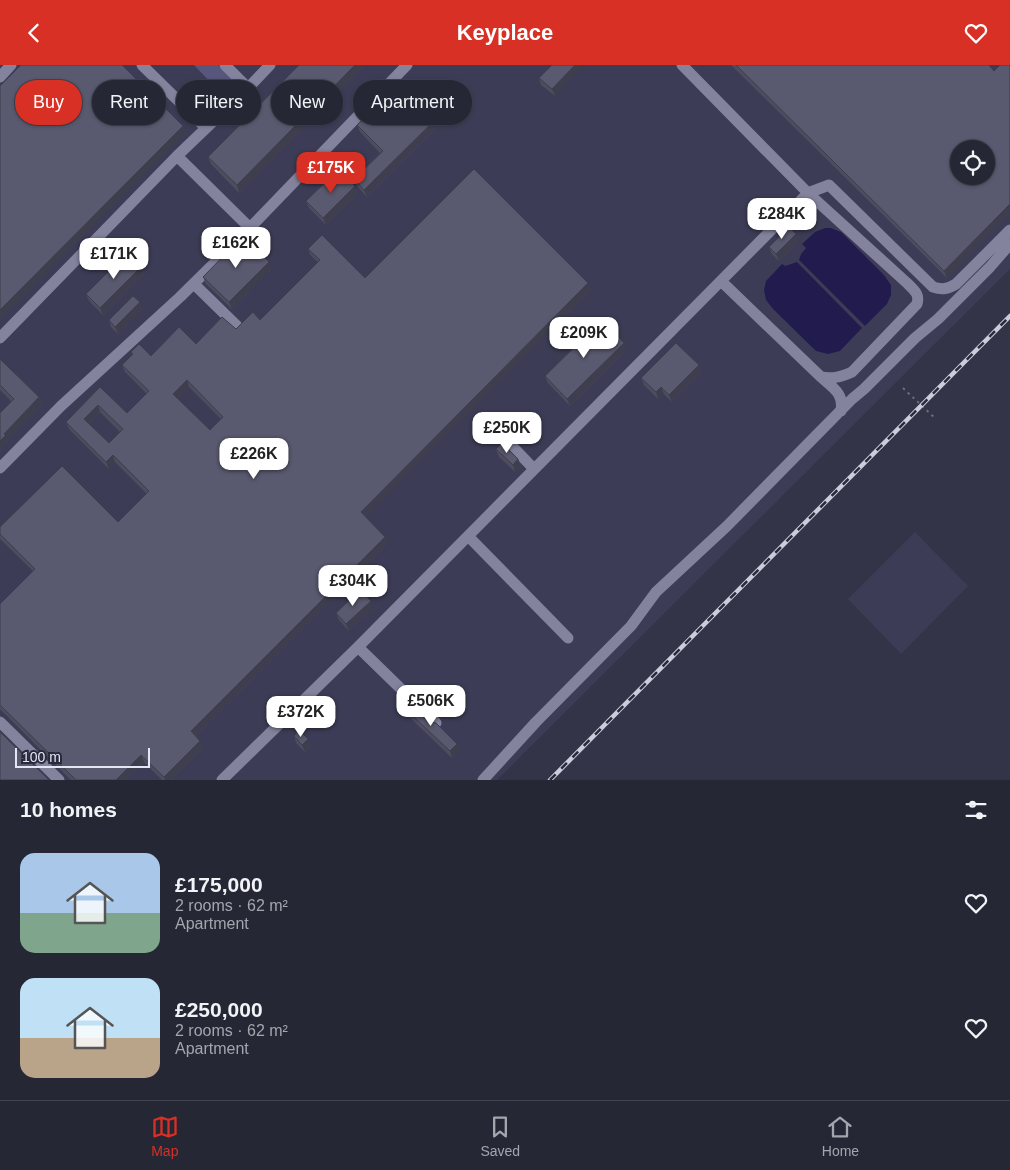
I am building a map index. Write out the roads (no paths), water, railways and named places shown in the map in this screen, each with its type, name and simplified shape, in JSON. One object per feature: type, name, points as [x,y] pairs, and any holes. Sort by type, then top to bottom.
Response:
[{"type":"lane","points":[[0,77],[11,65]]},
{"type":"lane","points":[[142,65],[206,128]]},
{"type":"lane","points":[[225,65],[240,80]]},
{"type":"lane","points":[[256,80],[270,65]]},
{"type":"lane","points":[[0,468],[61,406],[194,284],[407,65]]},
{"type":"lane","points":[[682,65],[808,193],[917,293],[917,304],[852,372],[841,377],[821,377]]},
{"type":"lane","points":[[0,338],[209,125]]},
{"type":"lane","points":[[177,156],[250,228]]},
{"type":"lane","points":[[222,780],[358,647],[808,193],[829,185],[933,287],[938,289],[950,288],[1010,230]]},
{"type":"lane","points":[[483,780],[631,626],[656,592],[727,526],[915,338],[938,319],[990,267],[1010,244]]},
{"type":"lane","points":[[721,281],[837,391],[842,403],[840,411]]},
{"type":"lane","points":[[194,284],[237,325]]},
{"type":"lane","points":[[487,421],[534,469]]},
{"type":"lane","points":[[468,536],[568,638]]},
{"type":"lane","points":[[358,647],[436,723]]},
{"type":"lane","points":[[0,722],[59,780]]},
{"type":"railway","points":[[550,780],[1010,316]]}]
